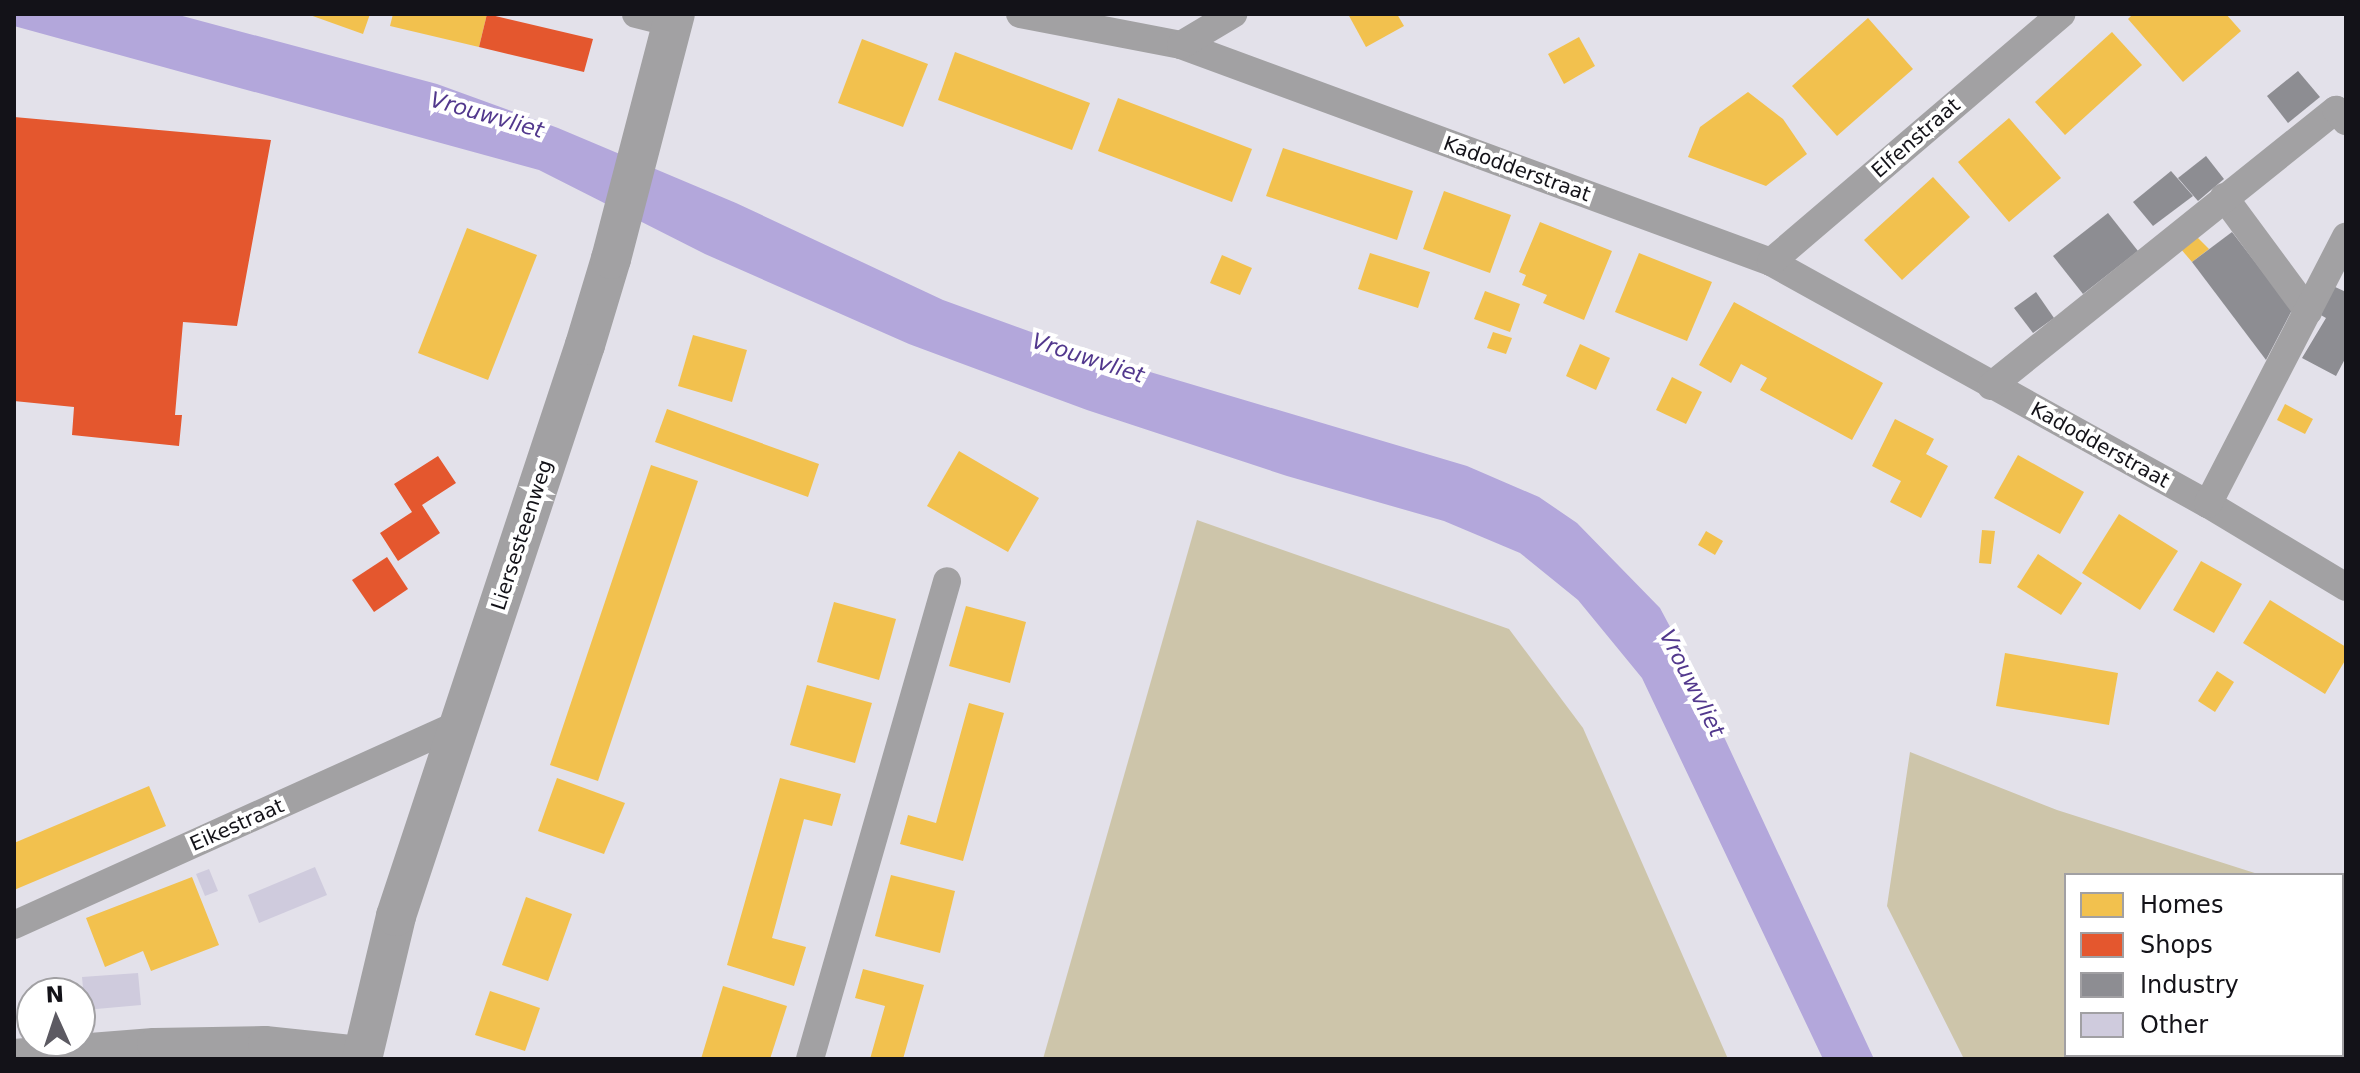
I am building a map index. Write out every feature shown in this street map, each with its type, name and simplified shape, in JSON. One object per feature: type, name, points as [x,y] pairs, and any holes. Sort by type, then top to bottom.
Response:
[{"type":"main road","name":"Liersesteenweg","points":[[367,1057],[396,916],[617,236],[645,127],[661,17]]},
{"type":"street","name":"Kadodderstraat","points":[[1020,14],[1181,45],[1771,262],[2208,504],[2346,587]]},
{"type":"street","points":[[1181,45],[1233,14]]},
{"type":"street","name":"Elfenstraat","points":[[1771,262],[2061,14]]},
{"type":"street","points":[[1991,386],[2336,110],[2346,121]]},
{"type":"street","points":[[2224,197],[2308,311]]},
{"type":"street","points":[[2208,504],[2346,237]]},
{"type":"street","points":[[810,1059],[947,581]]},
{"type":"street","name":"Eikestraat","points":[[14,925],[460,724]]},
{"type":"street","points":[[14,1056],[155,1052],[265,1043],[367,1057]]},
{"type":"shaded area","points":[[1197,520],[1509,629],[1583,728],[1728,1059],[1043,1059]]},
{"type":"shaded area","points":[[1910,752],[2057,810],[2255,873],[2064,873],[2064,1057],[2344,1057],[2344,902],[2346,1059],[1964,1059],[1887,906]]},
{"type":"water","name":"Vrouwvliet","points":[[14,14],[175,14],[437,84],[558,128],[736,203],[943,300],[1103,358],[1467,466],[1539,497],[1577,523],[1660,608],[1691,666],[1874,1059],[1823,1059],[1642,678],[1578,600],[1520,553],[1444,521],[1287,476],[1087,410],[909,344],[705,254],[539,170],[14,26]]},
{"type":"building: Homes","points":[[307,14],[370,14],[363,34]]},
{"type":"building: Homes","points":[[393,14],[487,14],[479,47],[390,26]]},
{"type":"building: Homes","points":[[1348,14],[1397,14],[1404,26],[1366,47]]},
{"type":"building: Homes","points":[[2133,14],[2226,14],[2241,31],[2183,82],[2128,19]]},
{"type":"building: Homes","points":[[1868,18],[1913,69],[1837,136],[1792,86]]},
{"type":"building: Homes","points":[[2112,32],[2142,65],[2065,135],[2035,102]]},
{"type":"building: Homes","points":[[1579,37],[1595,66],[1564,84],[1548,54]]},
{"type":"building: Homes","points":[[862,39],[928,64],[903,127],[838,103]]},
{"type":"building: Homes","points":[[955,52],[1090,103],[1072,150],[938,100]]},
{"type":"building: Homes","points":[[1748,92],[1783,119],[1807,154],[1766,186],[1688,157],[1700,127]]},
{"type":"building: Homes","points":[[1118,98],[1252,149],[1232,202],[1098,151]]},
{"type":"building: Homes","points":[[2009,118],[2061,178],[2009,222],[1958,162]]},
{"type":"building: Homes","points":[[1283,148],[1413,191],[1397,240],[1266,196]]},
{"type":"building: Homes","points":[[1933,177],[1970,217],[1902,280],[1864,240]]},
{"type":"building: Homes","points":[[1444,191],[1511,215],[1490,273],[1423,249]]},
{"type":"building: Homes","points":[[1540,222],[1612,251],[1584,320],[1543,303],[1547,295],[1522,285],[1526,275],[1519,272]]},
{"type":"building: Homes","points":[[467,228],[537,255],[488,380],[418,353]]},
{"type":"building: Homes","points":[[2196,236],[2209,249],[2192,262],[2180,248]]},
{"type":"building: Homes","points":[[1370,253],[1430,272],[1418,308],[1358,289]]},
{"type":"building: Homes","points":[[1639,253],[1712,282],[1687,341],[1615,312]]},
{"type":"building: Homes","points":[[1222,255],[1252,268],[1240,295],[1210,283]]},
{"type":"building: Homes","points":[[1485,291],[1520,304],[1510,332],[1474,319]]},
{"type":"building: Homes","points":[[1734,302],[1883,383],[1852,440],[1760,390],[1767,378],[1741,364],[1731,383],[1699,365]]},
{"type":"building: Homes","points":[[1493,332],[1512,338],[1506,354],[1487,348]]},
{"type":"building: Homes","points":[[693,335],[747,350],[732,402],[678,386]]},
{"type":"building: Homes","points":[[1580,344],[1610,358],[1596,390],[1566,376]]},
{"type":"building: Homes","points":[[1672,377],[1702,392],[1686,424],[1656,410]]},
{"type":"building: Homes","points":[[2285,404],[2313,419],[2305,434],[2277,420]]},
{"type":"building: Homes","points":[[667,409],[819,464],[808,497],[655,442]]},
{"type":"building: Homes","points":[[1895,419],[1934,439],[1926,454],[1948,466],[1921,518],[1890,502],[1901,481],[1872,466]]},
{"type":"building: Homes","points":[[959,451],[1039,498],[1008,552],[927,506]]},
{"type":"building: Homes","points":[[2018,455],[2084,492],[2060,534],[1994,498]]},
{"type":"building: Homes","points":[[651,465],[698,481],[598,781],[550,765]]},
{"type":"building: Homes","points":[[2119,514],[2178,551],[2140,610],[2082,573]]},
{"type":"building: Homes","points":[[1982,530],[1995,531],[1991,564],[1979,563]]},
{"type":"building: Homes","points":[[1706,531],[1723,541],[1715,555],[1698,545]]},
{"type":"building: Homes","points":[[2038,554],[2082,583],[2061,615],[2017,587]]},
{"type":"building: Homes","points":[[2201,561],[2242,584],[2214,633],[2173,610]]},
{"type":"building: Homes","points":[[2270,600],[2346,647],[2346,659],[2325,694],[2243,643]]},
{"type":"building: Homes","points":[[834,602],[896,619],[879,680],[817,662]]},
{"type":"building: Homes","points":[[966,606],[1026,622],[1010,683],[949,666]]},
{"type":"building: Homes","points":[[2005,653],[2118,673],[2109,725],[1996,706]]},
{"type":"building: Homes","points":[[2217,671],[2234,682],[2215,712],[2198,701]]},
{"type":"building: Homes","points":[[807,685],[872,703],[855,763],[790,745]]},
{"type":"building: Homes","points":[[969,703],[1004,713],[963,861],[900,844],[908,815],[936,823]]},
{"type":"building: Homes","points":[[557,778],[625,803],[604,854],[538,831]]},
{"type":"building: Homes","points":[[780,778],[841,794],[832,826],[804,819],[772,938],[806,947],[794,986],[727,965]]},
{"type":"building: Homes","points":[[149,786],[166,826],[14,890],[14,843]]},
{"type":"building: Homes","points":[[891,875],[955,891],[940,953],[875,936]]},
{"type":"building: Homes","points":[[192,877],[219,945],[151,971],[143,951],[105,967],[86,918]]},
{"type":"building: Homes","points":[[526,897],[572,914],[548,981],[502,965]]},
{"type":"building: Homes","points":[[863,969],[924,985],[903,1059],[870,1059],[885,1006],[855,998]]},
{"type":"building: Homes","points":[[723,986],[787,1006],[770,1059],[701,1059]]},
{"type":"building: Homes","points":[[490,991],[540,1008],[525,1051],[475,1035]]},
{"type":"building: Shops","points":[[487,14],[593,39],[584,72],[479,47]]},
{"type":"building: Shops","points":[[14,117],[271,140],[237,326],[183,322],[175,415],[182,415],[179,446],[72,435],[74,407],[14,401]]},
{"type":"building: Shops","points":[[438,456],[456,483],[422,505],[440,533],[398,561],[380,533],[412,512],[394,484]]},
{"type":"building: Shops","points":[[387,557],[408,589],[374,612],[352,580]]},
{"type":"building: Industry","points":[[2298,71],[2320,97],[2288,123],[2267,96]]},
{"type":"building: Industry","points":[[2206,156],[2224,179],[2198,201],[2178,178]]},
{"type":"building: Industry","points":[[2171,171],[2193,196],[2153,226],[2133,202]]},
{"type":"building: Industry","points":[[2108,213],[2138,251],[2083,294],[2053,256]]},
{"type":"building: Industry","points":[[2232,232],[2292,310],[2266,360],[2192,262]]},
{"type":"building: Industry","points":[[2333,286],[2346,292],[2346,357],[2336,376],[2302,358],[2326,318],[2319,314]]},
{"type":"building: Industry","points":[[2036,292],[2054,318],[2033,333],[2014,308]]},
{"type":"building: Other","points":[[315,867],[327,895],[259,923],[248,895]]},
{"type":"building: Other","points":[[209,869],[218,891],[205,896],[196,874]]},
{"type":"building: Other","points":[[138,973],[141,1005],[96,1009],[96,977],[82,977]]}]
